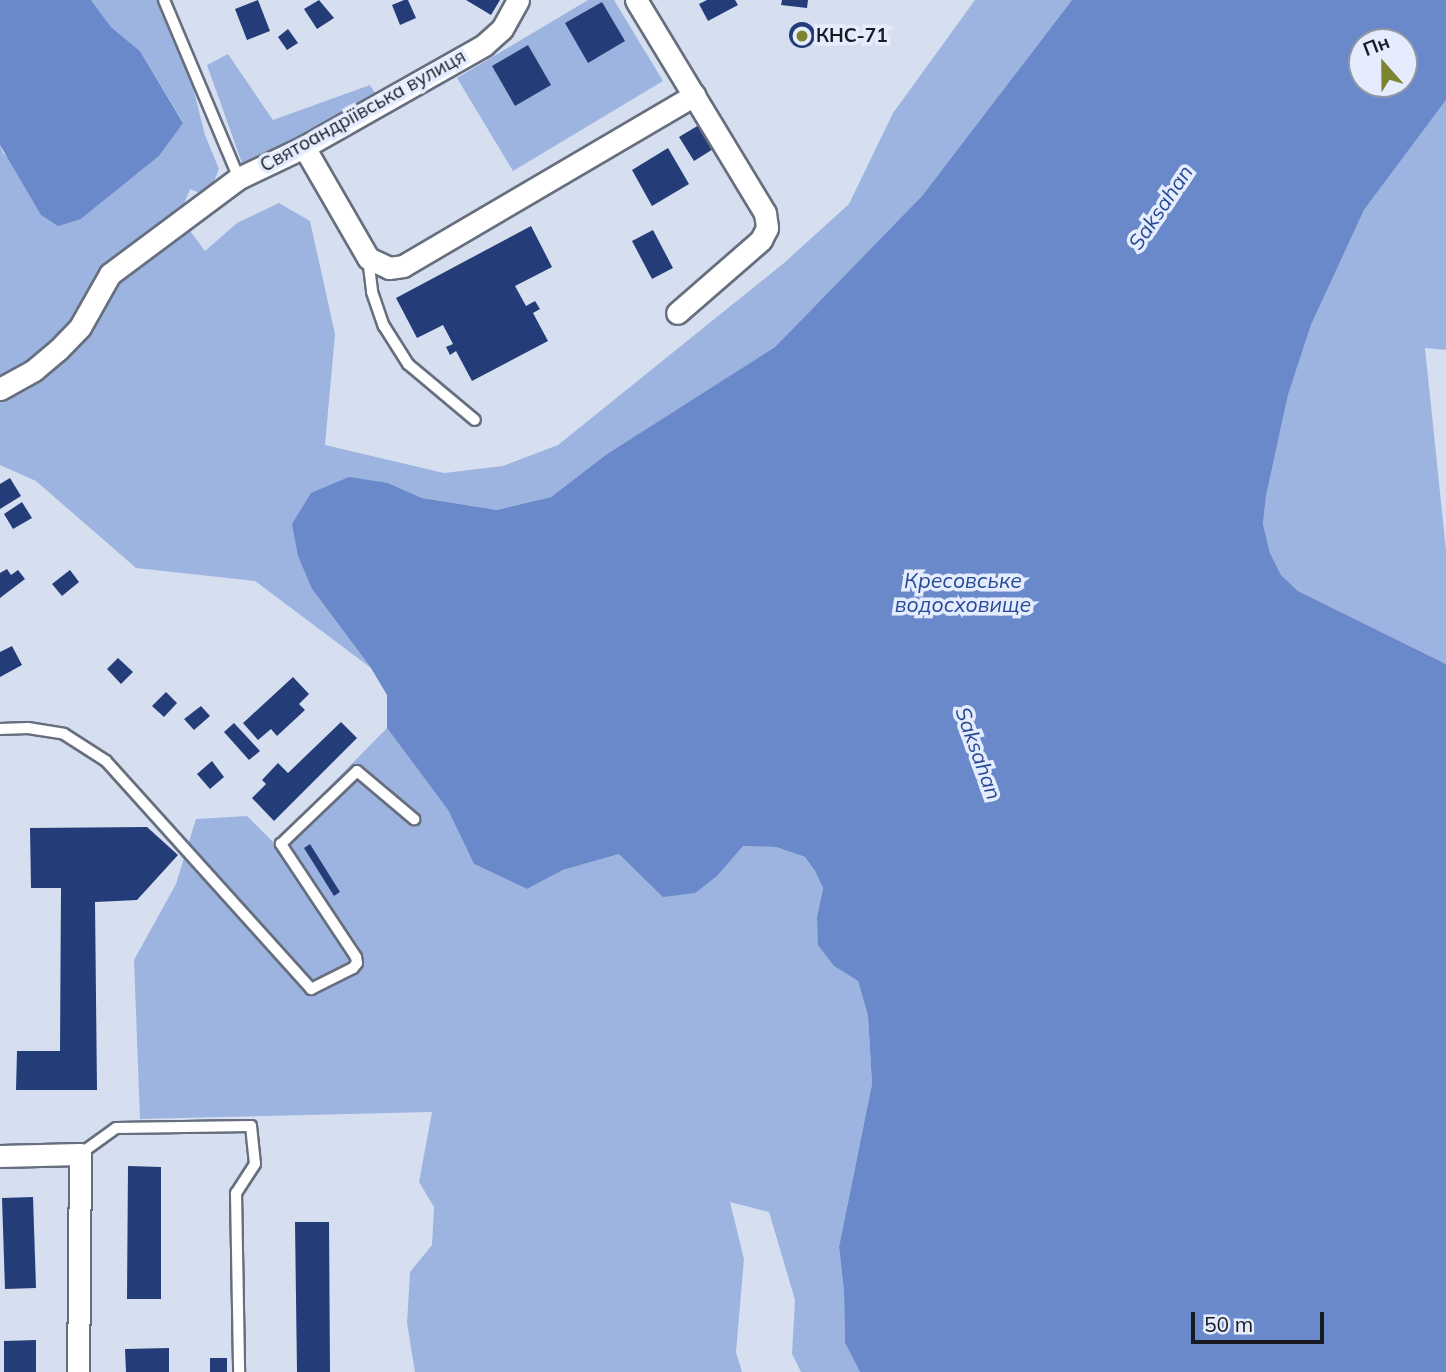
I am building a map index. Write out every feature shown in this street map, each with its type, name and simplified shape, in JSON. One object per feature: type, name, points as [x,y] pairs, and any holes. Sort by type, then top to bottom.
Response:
[{"type":"street","name":"Святоандріївська вулиця","points":[[0,389],[34,370],[80,327],[110,274],[240,178],[304,147],[484,44],[502,29],[518,0]]},
{"type":"street","points":[[636,0],[765,213],[767,228],[761,240],[677,313]]},
{"type":"street","points":[[304,147],[368,258],[389,268],[417,260],[694,95]]},
{"type":"street","points":[[0,1156],[80,1154],[78,1372]]},
{"type":"lane","points":[[164,0],[240,178]]},
{"type":"lane","points":[[368,258],[372,292],[383,326],[408,364],[475,420]]},
{"type":"lane","points":[[0,729],[28,728],[64,734],[106,761],[311,989],[353,968],[357,963],[356,957],[281,844],[357,771],[414,818]]},
{"type":"lane","points":[[80,1154],[116,1128],[251,1126],[255,1164],[236,1193],[239,1372]]},
{"type":"shaded area","points":[[91,0],[171,0],[205,135],[219,169],[208,196],[190,189],[179,216],[205,251],[237,223],[279,203],[310,221],[335,334],[325,445],[444,473],[503,466],[558,445],[784,263],[849,204],[893,113],[975,0],[1072,0],[922,196],[775,347],[607,454],[551,497],[497,510],[422,498],[388,483],[312,589],[371,668],[255,581],[136,568],[36,481],[0,465],[0,145],[3,153],[81,219],[159,156],[183,122],[140,51],[111,27]]},
{"type":"shaded area","points":[[588,0],[614,0],[663,81],[513,171],[457,78]]},
{"type":"shaded area","points":[[228,54],[273,120],[370,85],[376,95],[243,166],[207,65]]},
{"type":"shaded area","points":[[1446,100],[1446,350],[1425,348],[1446,550],[1446,664],[1298,591],[1281,575],[1270,553],[1263,524],[1266,496],[1288,395],[1311,325],[1364,210]]},
{"type":"shaded area","points":[[387,728],[448,810],[474,864],[527,889],[563,870],[619,854],[717,876],[742,846],[776,847],[805,857],[823,888],[817,917],[834,966],[858,981],[868,1016],[872,1084],[839,1247],[844,1291],[845,1343],[860,1372],[801,1372],[792,1354],[795,1300],[769,1212],[730,1202],[744,1259],[736,1352],[742,1372],[415,1372],[407,1323],[410,1272],[432,1245],[434,1207],[419,1182],[432,1112],[140,1119],[134,960],[176,884],[196,819],[247,816],[274,843]]},
{"type":"water","points":[[0,0],[91,0],[111,27],[140,51],[183,123],[159,156],[81,219],[58,226],[41,215],[0,145]]},
{"type":"water","name":"Кресовське водосховище","points":[[1072,0],[1446,0],[1446,100],[1364,210],[1311,325],[1288,395],[1266,496],[1263,524],[1270,553],[1281,575],[1298,591],[1446,664],[1446,1372],[860,1372],[845,1343],[844,1291],[839,1247],[872,1084],[868,1016],[858,981],[834,966],[818,945],[817,917],[823,888],[805,857],[776,847],[743,846],[717,876],[695,893],[663,897],[619,854],[563,870],[527,889],[474,864],[448,810],[387,728],[387,695],[371,668],[312,589],[298,556],[292,524],[311,493],[349,477],[388,483],[422,498],[497,510],[551,497],[607,454],[775,347],[922,196]]},
{"type":"building","points":[[258,0],[270,31],[247,40],[235,9]]},
{"type":"building","points":[[319,0],[334,18],[317,29],[304,9]]},
{"type":"building","points":[[408,0],[416,18],[400,25],[392,5]]},
{"type":"building","points":[[466,0],[500,0],[491,15]]},
{"type":"building","points":[[707,0],[735,0],[738,5],[708,21],[699,4]]},
{"type":"building","points":[[782,0],[808,0],[807,8],[781,5]]},
{"type":"building","points":[[602,2],[625,41],[588,63],[565,23]]},
{"type":"building","name":"КНС-71","points":[[802,22],[811,26],[815,35],[811,44],[802,48],[793,44],[789,35],[793,26]]},
{"type":"building","points":[[288,29],[298,43],[287,50],[278,37]]},
{"type":"building","points":[[528,45],[551,85],[515,106],[492,66]]},
{"type":"building","points":[[704,122],[718,146],[694,161],[679,137]]},
{"type":"building","points":[[668,148],[689,184],[652,206],[632,170]]},
{"type":"building","points":[[531,226],[552,267],[515,286],[526,306],[535,301],[540,309],[533,313],[548,341],[472,381],[456,351],[450,355],[446,347],[453,344],[443,325],[417,338],[396,298]]},
{"type":"building","points":[[653,230],[673,268],[652,279],[632,241]]},
{"type":"building","points":[[10,478],[21,496],[0,509],[0,484]]},
{"type":"building","points":[[22,502],[32,518],[13,529],[4,514]]},
{"type":"building","points":[[7,569],[11,575],[18,570],[25,579],[0,598],[0,573]]},
{"type":"building","points":[[70,570],[79,582],[62,596],[52,584]]},
{"type":"building","points":[[12,646],[22,665],[0,677],[0,652]]},
{"type":"building","points":[[118,658],[133,672],[121,684],[107,669]]},
{"type":"building","points":[[293,677],[309,694],[299,704],[305,710],[277,736],[271,729],[258,740],[243,723]]},
{"type":"building","points":[[166,692],[177,703],[164,717],[152,706]]},
{"type":"building","points":[[201,706],[210,716],[194,730],[184,719]]},
{"type":"building","points":[[341,722],[357,738],[274,821],[252,798],[266,784],[262,780],[278,763],[288,773]]},
{"type":"building","points":[[234,723],[260,751],[249,760],[224,732]]},
{"type":"building","points":[[212,761],[224,777],[210,789],[197,774]]},
{"type":"building","points":[[147,827],[178,855],[137,900],[95,902],[97,1090],[16,1090],[17,1051],[60,1051],[61,888],[31,888],[30,828]]},
{"type":"building","points":[[310,844],[340,892],[334,896],[304,848]]},
{"type":"building","points":[[128,1166],[161,1167],[161,1299],[127,1299]]},
{"type":"building","points":[[33,1197],[36,1288],[5,1289],[2,1198]]},
{"type":"building","points":[[295,1222],[329,1222],[330,1372],[297,1372]]},
{"type":"building","points":[[36,1340],[36,1372],[4,1372],[4,1341]]},
{"type":"building","points":[[169,1348],[169,1372],[126,1372],[125,1349]]},
{"type":"building","points":[[210,1358],[227,1358],[227,1372],[210,1372]]},
{"type":"place","name":"КНС-71","points":[[802,36]]},
{"type":"water label","name":"Saksahan","points":[[1160,207]]},
{"type":"water label","name":"Saksahan","points":[[979,753]]}]
